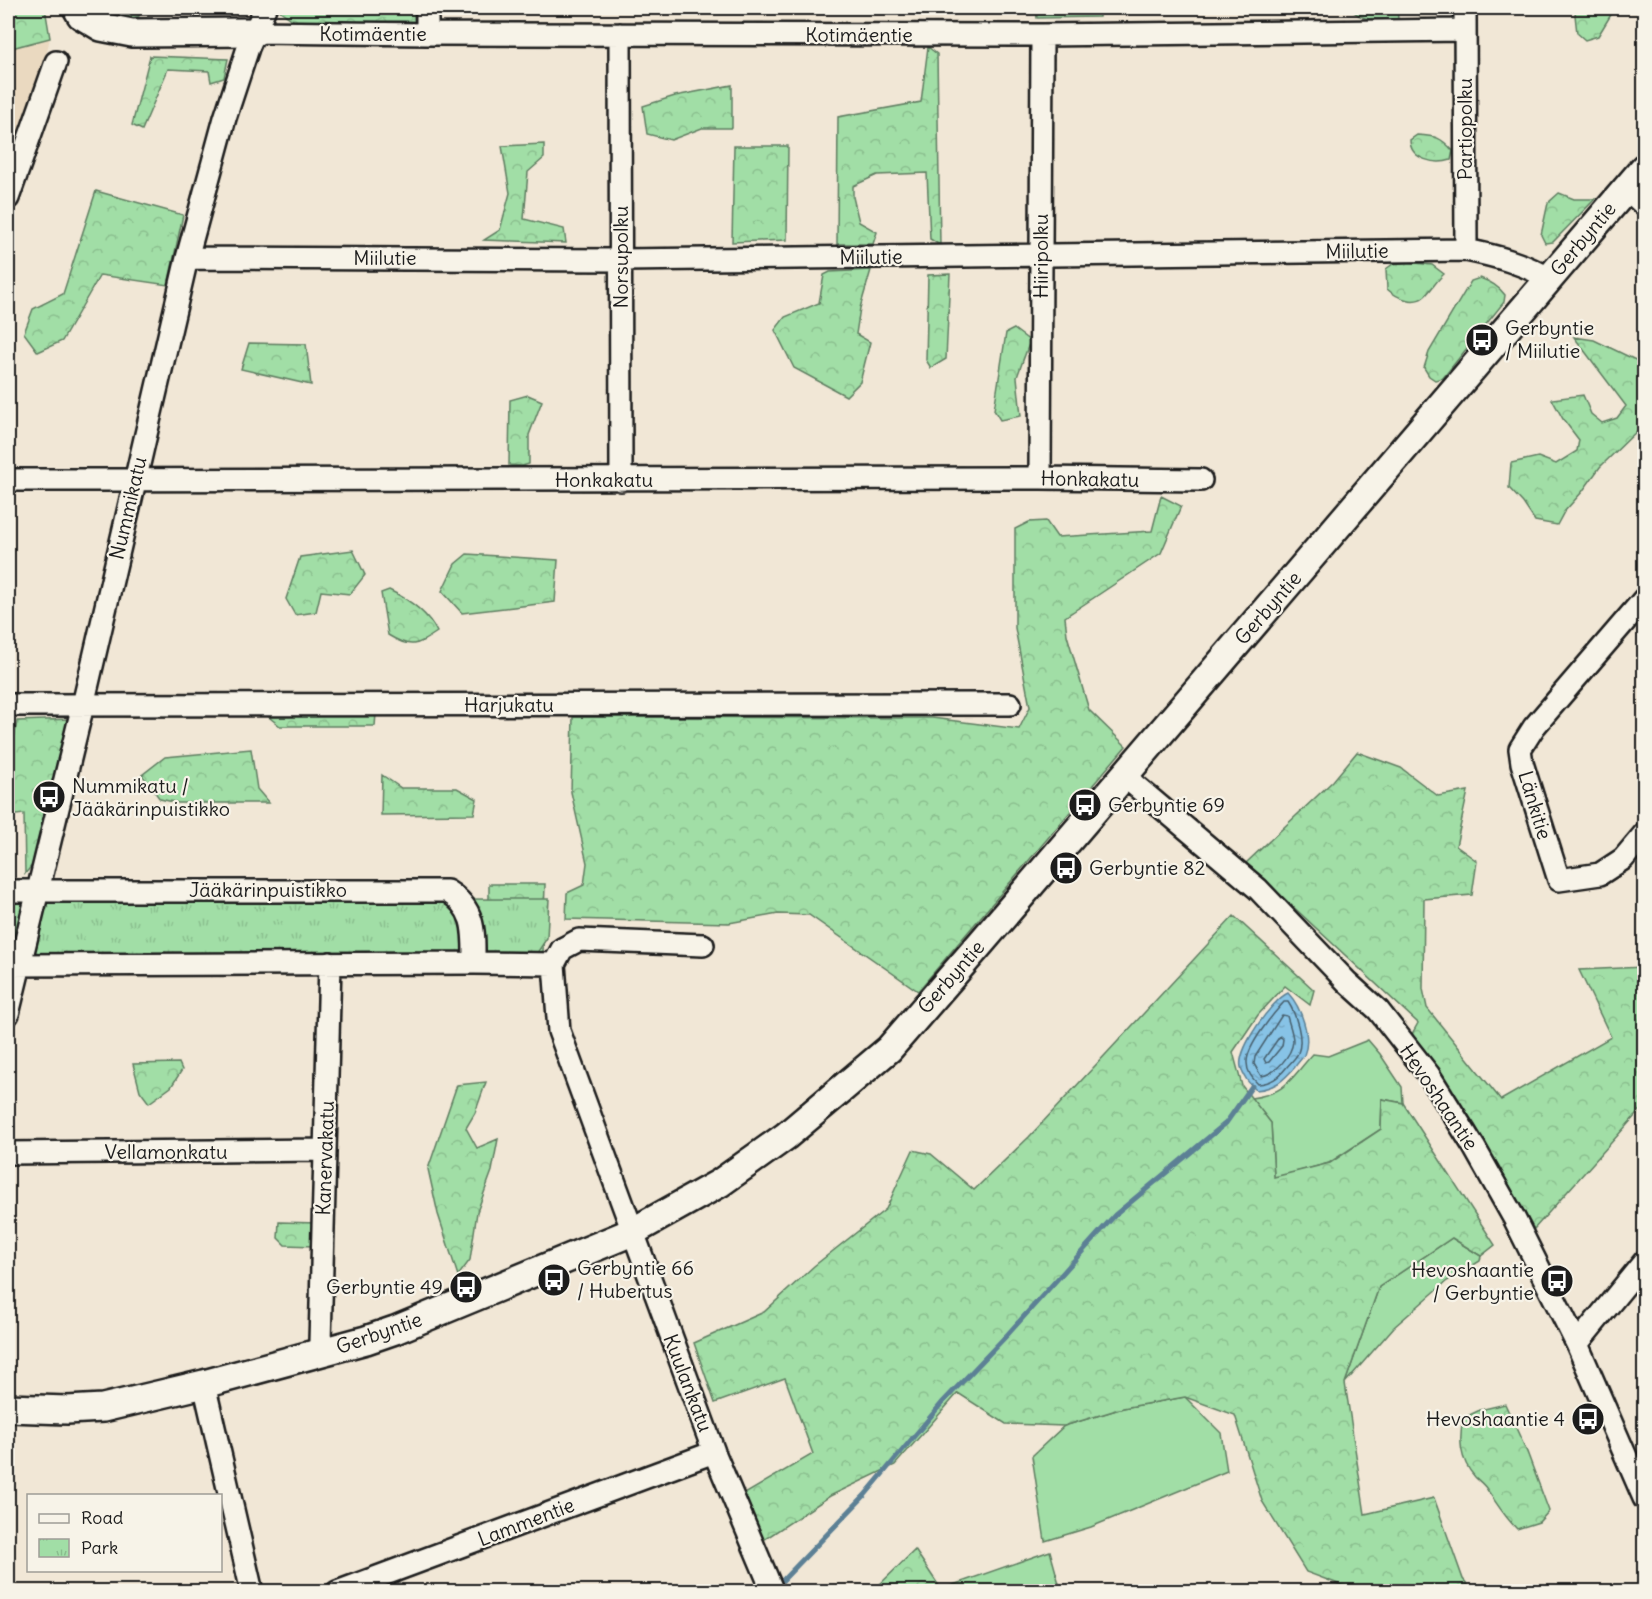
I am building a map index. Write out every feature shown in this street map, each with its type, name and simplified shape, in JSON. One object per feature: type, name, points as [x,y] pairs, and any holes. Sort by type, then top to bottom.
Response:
[{"type":"main road","points":[[77,8],[81,15],[101,27],[132,33],[260,20]]},
{"type":"main road","name":"Gerbyntie","points":[[8,1408],[67,1410],[103,1408],[204,1384],[395,1330],[632,1232],[720,1183],[786,1136],[889,1049],[1550,279],[1635,197],[1644,168]]},
{"type":"street","points":[[427,8],[427,34]]},
{"type":"street","name":"Partiopolku","points":[[1465,8],[1466,250]]},
{"type":"street","name":"Kotimäentie","points":[[260,20],[427,34],[1042,35],[1464,30]]},
{"type":"street","name":"Nummikatu","points":[[8,1014],[13,965],[38,891],[187,258],[225,118],[260,20]]},
{"type":"street","name":"Norsupolku","points":[[620,34],[621,480]]},
{"type":"street","name":"Hiiripolku","points":[[1040,478],[1042,35]]},
{"type":"street","points":[[8,198],[56,62]]},
{"type":"street","name":"Miilutie","points":[[187,258],[621,260],[1466,250],[1508,259],[1533,268],[1550,279]]},
{"type":"street","name":"Honkakatu","points":[[8,480],[1040,478],[1201,480]]},
{"type":"street","name":"Länkitie","points":[[1644,599],[1534,727],[1520,749],[1522,763],[1559,880],[1600,874],[1623,860],[1644,834]]},
{"type":"street","name":"Harjukatu","points":[[8,705],[1010,704]]},
{"type":"street","name":"Hevoshaantie","points":[[1124,776],[1258,889],[1378,1010],[1429,1075],[1474,1147],[1514,1218],[1577,1344],[1644,1498]]},
{"type":"street","name":"Jääkärinpuistikko","points":[[8,891],[447,891],[460,899],[470,916],[474,935],[474,963]]},
{"type":"street","points":[[13,965],[554,964],[562,949],[579,940],[703,945]]},
{"type":"street","name":"Kanervakatu","points":[[321,1352],[330,963]]},
{"type":"street","name":"Kuulankatu","points":[[554,964],[559,1030],[714,1452],[773,1592]]},
{"type":"street","name":"Vellamonkatu","points":[[8,1153],[325,1150]]},
{"type":"street","points":[[1577,1344],[1644,1262]]},
{"type":"street","points":[[204,1384],[252,1592]]},
{"type":"street","name":"Lammentie","points":[[337,1592],[714,1452]]},
{"type":"shaded area","points":[[50,38],[43,69],[8,170],[8,49]]},
{"type":"green space","points":[[8,8],[45,8],[50,38],[8,49]]},
{"type":"green space","points":[[93,8],[138,8],[139,16],[117,22]]},
{"type":"green space","points":[[276,8],[414,8],[414,21],[297,23]]},
{"type":"green space","points":[[1036,8],[1099,8],[1099,17],[1037,18]]},
{"type":"green space","points":[[1352,8],[1397,8],[1398,19],[1367,18],[1356,13]]},
{"type":"green space","points":[[1576,8],[1615,8],[1598,36],[1585,40],[1577,33]]},
{"type":"green space","points":[[928,47],[937,54],[940,245],[930,239],[927,173],[877,175],[853,186],[853,197],[859,222],[877,232],[873,244],[837,244],[838,117],[921,102]]},
{"type":"green space","points":[[150,56],[228,59],[224,78],[211,82],[209,71],[168,69],[142,130],[132,125]]},
{"type":"green space","points":[[732,85],[732,128],[702,128],[671,140],[647,134],[643,106],[675,96]]},
{"type":"green space","points":[[1417,135],[1441,140],[1453,151],[1451,160],[1438,162],[1419,156],[1411,147],[1410,140]]},
{"type":"green space","points":[[544,144],[544,158],[528,172],[524,219],[564,229],[566,243],[484,240],[500,230],[510,193],[502,146]]},
{"type":"green space","points":[[734,146],[788,146],[787,240],[732,242]]},
{"type":"green space","points":[[96,191],[183,215],[168,285],[100,275],[62,341],[38,352],[24,333],[33,309],[63,294]]},
{"type":"green space","points":[[1559,193],[1574,199],[1595,199],[1553,242],[1545,243],[1541,235],[1548,203]]},
{"type":"green space","points":[[1408,262],[1432,265],[1444,274],[1421,299],[1411,300],[1400,297],[1387,289],[1386,269],[1393,264]]},
{"type":"green space","points":[[871,270],[860,308],[856,334],[870,342],[860,382],[846,396],[794,368],[775,330],[785,317],[819,303],[824,275],[830,272]]},
{"type":"green space","points":[[950,274],[946,359],[931,368],[926,360],[928,275]]},
{"type":"green space","points":[[1480,278],[1500,289],[1505,295],[1504,302],[1443,378],[1435,380],[1424,368],[1429,352],[1471,281]]},
{"type":"green space","points":[[1014,329],[1030,341],[1017,377],[1021,416],[1000,420],[994,410],[1006,333]]},
{"type":"green space","points":[[1574,337],[1594,340],[1644,364],[1644,424],[1600,467],[1564,512],[1557,525],[1535,521],[1509,488],[1511,463],[1538,457],[1556,464],[1577,451],[1579,440],[1563,419],[1552,399],[1583,395],[1591,414],[1602,423],[1617,418],[1626,406]]},
{"type":"green space","points":[[249,343],[306,344],[311,385],[241,369]]},
{"type":"green space","points":[[528,395],[542,401],[529,435],[529,464],[509,465],[510,400]]},
{"type":"green space","points":[[1161,496],[1181,506],[1161,553],[1065,617],[1067,635],[1089,710],[1126,746],[918,991],[809,915],[778,914],[729,923],[566,919],[567,893],[584,885],[587,863],[571,792],[573,717],[932,718],[1019,729],[1030,707],[1015,628],[1015,529],[1029,522],[1046,521],[1057,537],[1152,531]]},
{"type":"green space","points":[[353,550],[365,575],[350,594],[321,591],[316,612],[295,615],[286,599],[300,557]]},
{"type":"green space","points":[[467,554],[558,560],[555,602],[462,613],[442,591],[455,564]]},
{"type":"green space","points":[[389,590],[417,607],[437,632],[413,644],[402,642],[388,635],[381,593]]},
{"type":"green space","points":[[265,714],[376,714],[375,726],[280,726]]},
{"type":"green space","points":[[71,719],[37,859],[25,874],[24,814],[8,816],[8,775],[17,721]]},
{"type":"green space","points":[[251,749],[257,789],[269,803],[178,803],[160,799],[142,775],[165,757]]},
{"type":"green space","points":[[1357,752],[1401,768],[1438,796],[1468,791],[1456,846],[1477,861],[1472,895],[1424,899],[1423,989],[1427,1008],[1501,1100],[1611,1037],[1579,970],[1644,967],[1644,1106],[1534,1229],[1475,1125],[1412,1034],[1418,1023],[1246,863],[1333,781]]},
{"type":"green space","points":[[382,775],[401,788],[457,788],[477,799],[474,814],[381,815]]},
{"type":"green space","points":[[489,884],[545,884],[543,953],[489,953]]},
{"type":"green space","points":[[549,899],[547,938],[537,953],[8,955],[8,900]]},
{"type":"green space","points":[[1234,916],[1314,990],[1310,1005],[1285,986],[1258,1015],[1233,1052],[1242,1086],[1271,1123],[1274,1177],[1330,1163],[1381,1129],[1382,1099],[1403,1103],[1495,1245],[1481,1256],[1452,1238],[1379,1287],[1345,1383],[1365,1514],[1434,1498],[1463,1579],[1473,1591],[1353,1591],[1306,1572],[1262,1501],[1235,1415],[1185,1397],[1123,1408],[1064,1426],[1006,1424],[958,1393],[895,1465],[830,1496],[762,1541],[743,1495],[813,1454],[785,1378],[715,1403],[694,1343],[764,1312],[814,1266],[886,1209],[913,1150],[931,1154],[974,1190],[1029,1137]]},
{"type":"green space","points":[[1368,1040],[1402,1087],[1403,1103],[1382,1099],[1381,1129],[1329,1163],[1274,1178],[1271,1123],[1251,1098],[1273,1093],[1287,1084],[1313,1054],[1328,1056]]},
{"type":"green space","points":[[179,1063],[182,1070],[171,1087],[149,1103],[140,1091],[133,1064]]},
{"type":"green space","points":[[486,1082],[475,1113],[466,1128],[477,1148],[498,1139],[492,1171],[477,1212],[470,1260],[458,1276],[438,1214],[428,1169],[457,1085]]},
{"type":"green space","points":[[279,1222],[317,1223],[313,1246],[285,1245],[278,1238]]},
{"type":"green space","points":[[1452,1238],[1481,1256],[1480,1261],[1447,1281],[1394,1327],[1345,1383],[1379,1287]]},
{"type":"green space","points":[[1185,1397],[1221,1433],[1227,1471],[1091,1527],[1045,1541],[1032,1456],[1064,1426],[1123,1408]]},
{"type":"green space","points":[[1505,1404],[1527,1452],[1549,1511],[1539,1522],[1517,1529],[1470,1470],[1462,1449],[1463,1418],[1480,1410]]},
{"type":"green space","points":[[915,1550],[941,1589],[933,1592],[873,1591]]},
{"type":"green space","points":[[1050,1551],[1061,1591],[933,1592]]},
{"type":"water","points":[[1288,993],[1304,1022],[1307,1040],[1304,1055],[1295,1067],[1274,1086],[1256,1090],[1242,1071],[1241,1059],[1244,1049],[1265,1015],[1281,997]]},
{"type":"waterway","points":[[783,1580],[865,1495],[942,1403],[1008,1334],[1115,1215],[1226,1123],[1252,1086]]},
{"type":"place","name":"Gerbyntie / Miilutie","points":[[1482,340]]},
{"type":"place","name":"Nummikatu / Jääkärinpuistikko","points":[[49,797]]},
{"type":"place","name":"Gerbyntie 69","points":[[1085,805]]},
{"type":"place","name":"Gerbyntie 82","points":[[1066,868]]},
{"type":"place","name":"Gerbyntie 66 / Hubertus","points":[[554,1280]]},
{"type":"place","name":"Hevoshaantie / Gerbyntie","points":[[1557,1281]]},
{"type":"place","name":"Gerbyntie 49","points":[[466,1287]]},
{"type":"place","name":"Hevoshaantie 4","points":[[1588,1419]]}]
